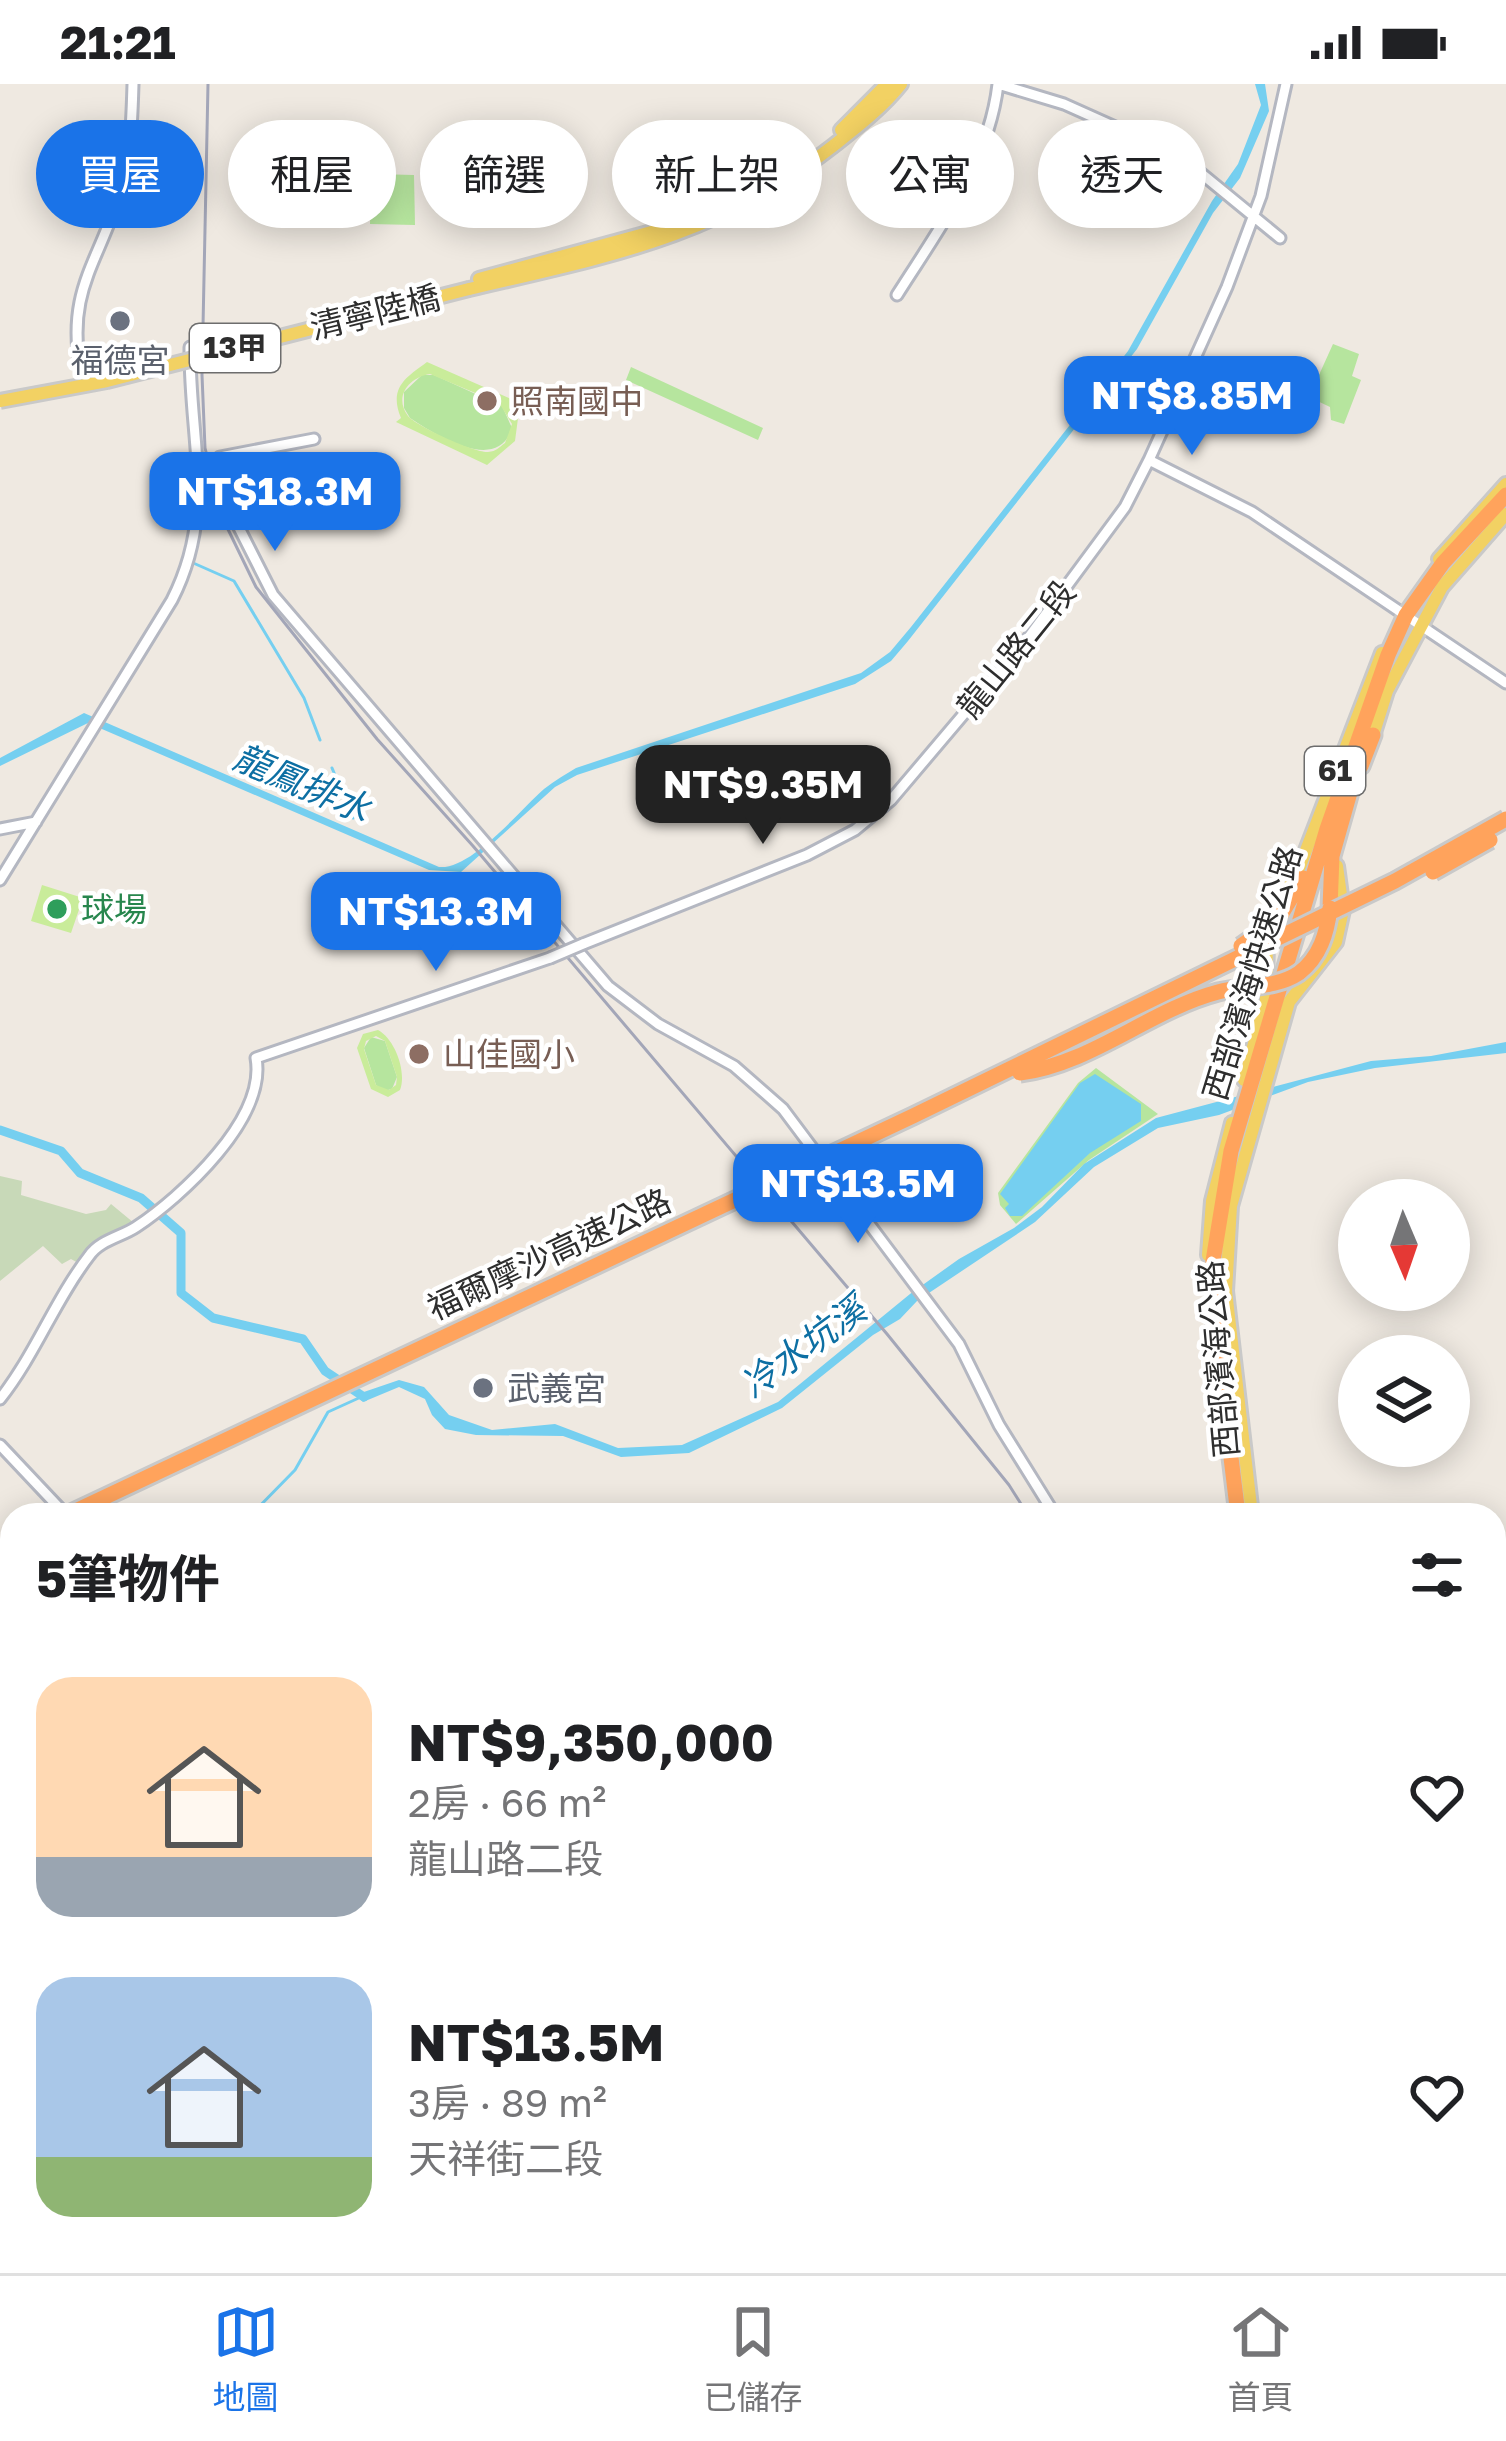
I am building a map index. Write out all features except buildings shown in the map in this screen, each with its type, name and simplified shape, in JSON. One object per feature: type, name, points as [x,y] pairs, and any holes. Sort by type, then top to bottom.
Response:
[{"type":"highway","name":"西部濱海快速公路","points":[[1238,1503],[1214,1318],[1216,1222],[1254,1084],[1367,730],[1410,617],[1443,563],[1506,500]]},
{"type":"highway","points":[[1020,1073],[1056,1063],[1210,994],[1286,980],[1304,968],[1325,937],[1332,856],[1367,730]]},
{"type":"highway","points":[[914,1116],[1159,991],[1256,938],[1278,920],[1301,882],[1337,773],[1367,730]]},
{"type":"highway","name":"福爾摩沙高速公路","points":[[92,1503],[914,1116],[1395,881],[1506,819]]},
{"type":"highway","name":"福爾摩沙高速公路","points":[[112,1503],[1391,895],[1506,831]]},
{"type":"highway","name":"西部濱海快速公路","points":[[1239,1503],[1220,1263],[1223,1222],[1246,1112]]},
{"type":"main road","name":"13甲","points":[[468,286],[643,236],[712,211],[775,179],[820,148],[887,84]]},
{"type":"main road","name":"13甲","points":[[468,286],[661,242],[698,229],[806,167],[901,84]]},
{"type":"main road","name":"清寧陸橋","points":[[0,397],[468,286]]},
{"type":"main road","name":"61","points":[[1254,1084],[1266,1000],[1270,920],[1300,866],[1350,730],[1410,617],[1453,540],[1506,484]]},
{"type":"main road","name":"61","points":[[1410,617],[1506,514]]},
{"type":"main road","name":"61","points":[[1254,1084],[1289,1002],[1336,942],[1343,910],[1337,856],[1367,730]]},
{"type":"street","points":[[81,373],[74,332],[77,304],[107,233],[126,170],[133,84]]},
{"type":"street","points":[[897,295],[954,206],[987,129],[998,84],[1064,104],[1180,156],[1280,238]]},
{"type":"street","name":"龍山路二段","points":[[0,1399],[89,1254],[195,1180],[230,1141],[251,1091],[256,1058],[550,958],[807,855],[843,837],[892,800],[1029,637],[1125,507],[1227,286],[1254,215],[1286,84]]},
{"type":"street","points":[[0,880],[190,562],[197,527],[199,457],[190,346]]},
{"type":"street","points":[[314,439],[220,457],[227,505],[273,595],[608,986],[658,1024],[757,1084],[816,1148],[959,1343],[999,1425],[1048,1503]]},
{"type":"street","points":[[1149,460],[1252,512],[1506,683]]},
{"type":"street","points":[[0,829],[36,822]]},
{"type":"street","points":[[0,1445],[56,1503]]},
{"type":"green space","points":[[396,175],[414,175],[415,225],[396,225]]},
{"type":"green space","points":[[1333,344],[1359,354],[1352,376],[1361,380],[1344,424],[1331,420],[1330,407],[1309,397]]},
{"type":"green space","points":[[427,362],[520,403],[515,441],[487,465],[396,422],[401,418],[398,391]],"holes":[[[430,374],[499,403],[512,424],[505,443],[488,452],[422,426],[408,416],[402,401],[410,383]]]},
{"type":"green space","points":[[631,367],[763,428],[758,440],[626,380]]},
{"type":"green space","points":[[422,375],[434,375],[502,406],[512,428],[505,442],[481,450],[466,447],[410,418],[404,392]]},
{"type":"green space","name":"球場","points":[[42,885],[83,898],[71,933],[31,921]]},
{"type":"green space","points":[[378,1030],[398,1057],[400,1090],[388,1097],[371,1089],[357,1048],[363,1034]],"holes":[[[376,1036],[385,1041],[397,1077],[389,1090],[376,1085],[364,1049],[366,1041]]]},
{"type":"green space","points":[[371,1037],[385,1041],[397,1077],[392,1089],[384,1091],[376,1085],[364,1048]]},
{"type":"green space","points":[[1096,1068],[1158,1114],[1089,1160],[1016,1224],[1000,1205],[998,1193],[1078,1083]]},
{"type":"green space","points":[[0,1176],[22,1181],[21,1195],[86,1214],[106,1210],[111,1204],[134,1223],[80,1264],[71,1259],[62,1264],[43,1246],[0,1281]]},
{"type":"water","points":[[1255,84],[1265,84],[1269,111],[1240,178],[1206,226],[1206,212],[1238,164],[1261,105]]},
{"type":"water","points":[[1197,228],[1205,228],[1137,349],[891,661],[855,684],[577,775],[555,787],[461,872],[429,870],[88,723],[0,766],[0,758],[84,713],[439,867],[452,865],[480,849],[544,789],[576,768],[861,673],[890,652],[1128,351]]},
{"type":"water","points":[[1506,1042],[1506,1053],[1375,1068],[1308,1082],[1219,1115],[1158,1128],[1094,1167],[1035,1222],[917,1301],[782,1408],[689,1453],[621,1457],[563,1436],[476,1435],[445,1429],[425,1399],[399,1387],[363,1402],[355,1395],[399,1380],[424,1387],[449,1415],[492,1430],[555,1424],[618,1448],[682,1445],[778,1402],[910,1294],[1014,1228],[1084,1164],[1156,1118],[1371,1061]]},
{"type":"water","points":[[1095,1074],[1141,1104],[1141,1121],[1090,1153],[1022,1216],[1010,1216],[1005,1208],[1009,1204],[1000,1194],[1080,1083]]},
{"type":"waterway","points":[[191,562],[234,581],[304,698],[320,740]]},
{"type":"waterway","name":"龍鳳排水","points":[[332,768],[353,818]]},
{"type":"waterway","name":"冷水坑溪","points":[[0,1130],[61,1151],[80,1173],[141,1198],[181,1233],[181,1293],[213,1318],[303,1339],[325,1371],[364,1397]]},
{"type":"waterway","points":[[263,1503],[295,1470],[328,1412],[361,1397]]},
{"type":"railway","points":[[208,84],[202,375],[205,448],[223,519],[256,587],[377,739],[887,1334],[1020,1503]]},
{"type":"place","name":"福德宮","points":[[120,321]]},
{"type":"place","name":"照南國中","points":[[487,401]]},
{"type":"place","name":"球場","points":[[57,909]]},
{"type":"place","name":"山佳國小","points":[[419,1054]]},
{"type":"place","name":"武義宮","points":[[483,1388]]}]
